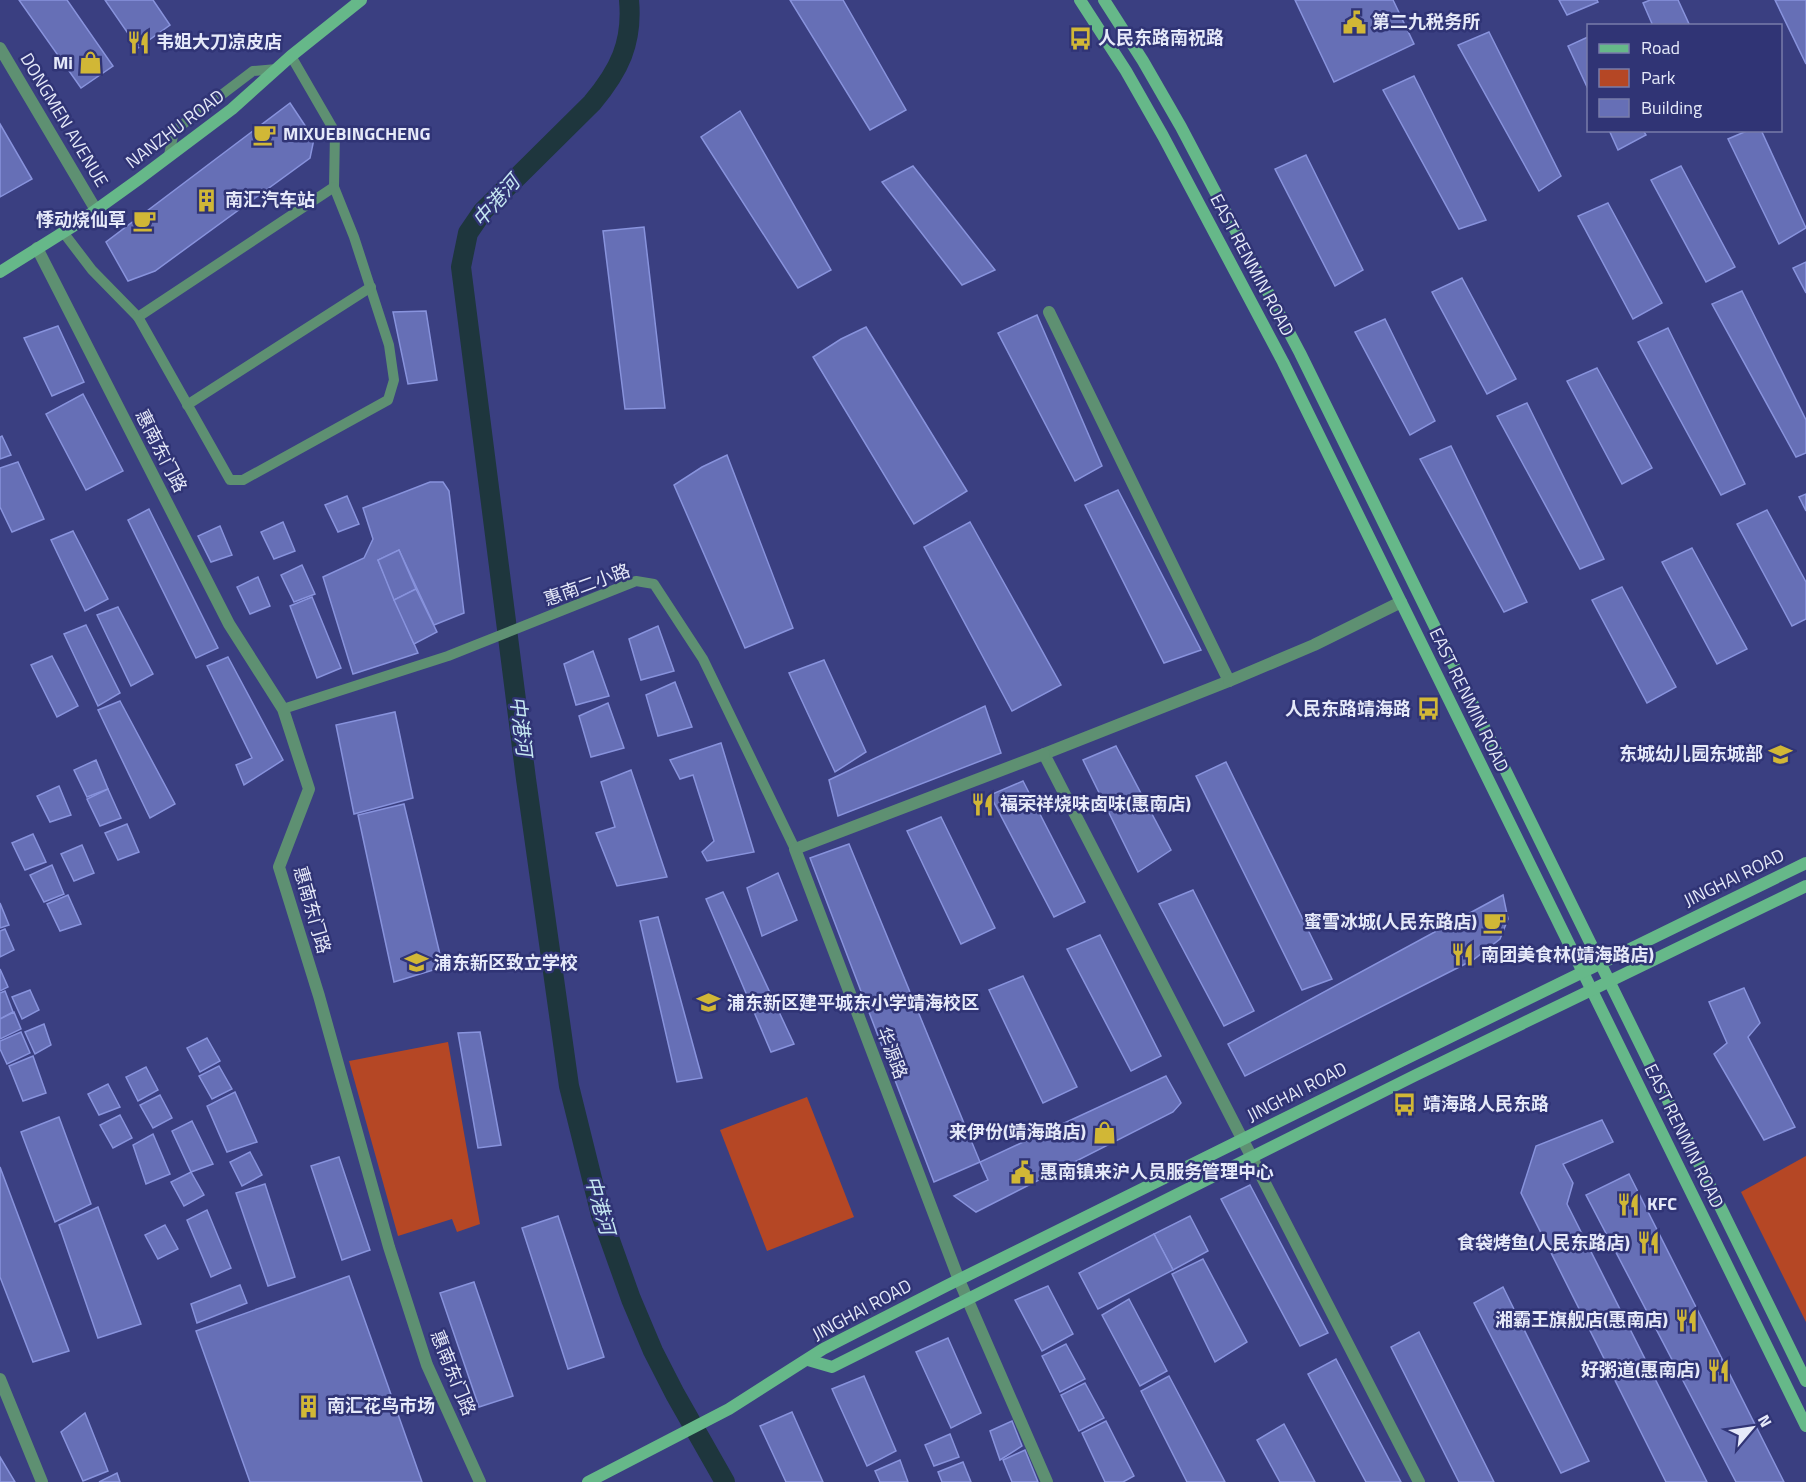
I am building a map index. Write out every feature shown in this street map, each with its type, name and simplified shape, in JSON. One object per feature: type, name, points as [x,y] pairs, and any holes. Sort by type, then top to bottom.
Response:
[{"type":"street","name":"NANZHU ROAD","points":[[0,272],[96,210],[232,109],[291,56],[361,0]]},
{"type":"street","name":"EAST RENMIN ROAD","points":[[1080,0],[1126,71],[1283,362],[1806,1426]]},
{"type":"street","name":"EAST RENMIN ROAD","points":[[1104,0],[1181,127],[1300,353],[1806,1381]]},
{"type":"street","name":"DONGMEN AVENUE","points":[[0,48],[96,210]]},
{"type":"street","name":"惠南东门路","points":[[37,248],[229,624],[283,709],[309,789],[279,867],[322,1008],[389,1247],[427,1365],[480,1482]]},
{"type":"street","points":[[1049,312],[1229,681]]},
{"type":"street","points":[[795,849],[1229,681],[1314,645],[1401,602]]},
{"type":"street","points":[[1044,754],[1419,1482]]},
{"type":"street","name":"华源路","points":[[795,849],[959,1280],[1047,1482]]},
{"type":"street","name":"JINGHAI ROAD","points":[[588,1482],[729,1409],[823,1349],[1806,863]]},
{"type":"street","name":"JINGHAI ROAD","points":[[808,1360],[832,1367],[1251,1158],[1806,886]]},
{"type":"street","points":[[0,1379],[42,1482]]},
{"type":"lane","points":[[63,232],[92,270],[138,317],[230,480],[243,480],[388,400],[394,380],[389,345],[354,237],[334,187],[335,132],[291,56]]},
{"type":"lane","points":[[138,317],[334,187]]},
{"type":"lane","points":[[187,405],[371,287]]},
{"type":"lane","name":"惠南二小路","points":[[283,709],[448,656],[636,581],[654,585],[703,658],[795,849]]},
{"type":"green space","points":[[448,1042],[480,1224],[457,1232],[452,1219],[398,1236],[349,1061]]},
{"type":"green space","points":[[807,1097],[854,1217],[767,1251],[720,1130]]},
{"type":"green space","points":[[1806,1156],[1806,1322],[1741,1192]]},
{"type":"building","points":[[19,0],[67,0],[113,66],[81,88]]},
{"type":"building","points":[[105,0],[153,0],[170,25],[138,48]]},
{"type":"building","points":[[790,0],[843,0],[906,110],[870,130]]},
{"type":"building","name":"第二九税务所","points":[[1295,0],[1393,0],[1414,44],[1334,82]]},
{"type":"building","points":[[1559,0],[1597,0],[1598,2],[1567,15]]},
{"type":"building","points":[[1650,0],[1678,0],[1689,24],[1652,24],[1643,3]]},
{"type":"building","points":[[1775,0],[1806,0],[1806,64]]},
{"type":"building","points":[[1489,32],[1561,176],[1539,191],[1458,45]]},
{"type":"building","points":[[1587,37],[1587,87],[1568,46]]},
{"type":"building","points":[[1414,76],[1486,220],[1459,229],[1383,90]]},
{"type":"building","name":"南汇汽车站","points":[[290,103],[314,139],[310,158],[155,271],[128,281],[106,242]]},
{"type":"building","points":[[740,111],[831,270],[798,288],[701,137]]},
{"type":"building","points":[[0,124],[32,179],[0,197]]},
{"type":"building","points":[[1610,132],[1644,132],[1646,135],[1618,150]]},
{"type":"building","points":[[1744,132],[1762,132],[1806,228],[1779,244],[1728,139]]},
{"type":"building","points":[[1306,155],[1363,270],[1335,286],[1275,169]]},
{"type":"building","points":[[913,166],[995,270],[962,285],[882,182]]},
{"type":"building","points":[[1681,166],[1735,267],[1706,282],[1651,180]]},
{"type":"building","points":[[1608,203],[1662,303],[1633,319],[1578,216]]},
{"type":"building","points":[[644,227],[665,408],[625,409],[603,231]]},
{"type":"building","points":[[1806,262],[1806,293],[1793,268]]},
{"type":"building","points":[[1462,278],[1516,379],[1487,394],[1432,292]]},
{"type":"building","points":[[1742,291],[1806,420],[1806,453],[1796,457],[1712,304]]},
{"type":"building","points":[[426,311],[437,380],[408,384],[393,312]]},
{"type":"building","points":[[1037,315],[1102,466],[1075,481],[998,333]]},
{"type":"building","points":[[1385,319],[1435,421],[1410,435],[1355,332]]},
{"type":"building","points":[[58,326],[84,382],[52,396],[24,338]]},
{"type":"building","points":[[866,327],[967,491],[914,524],[813,357],[841,339]]},
{"type":"building","points":[[1668,328],[1745,484],[1721,495],[1638,342]]},
{"type":"building","points":[[1597,368],[1652,468],[1622,484],[1567,381]]},
{"type":"building","points":[[83,394],[123,471],[86,490],[46,414]]},
{"type":"building","points":[[1527,403],[1604,559],[1580,569],[1497,416]]},
{"type":"building","points":[[2,436],[11,455],[0,459],[0,437]]},
{"type":"building","points":[[1451,446],[1527,602],[1504,612],[1420,459]]},
{"type":"building","points":[[727,455],[793,628],[745,648],[674,485],[702,467]]},
{"type":"building","points":[[18,462],[44,519],[12,532],[0,507],[0,468]]},
{"type":"building","points":[[430,482],[443,482],[449,491],[464,613],[434,625],[399,550],[378,560],[418,653],[353,674],[323,577],[364,558],[373,539],[363,508]]},
{"type":"building","points":[[1118,490],[1201,650],[1164,663],[1085,505]]},
{"type":"building","points":[[1806,494],[1806,511],[1799,497]]},
{"type":"building","points":[[347,496],[359,524],[338,532],[325,505]]},
{"type":"building","points":[[149,509],[218,648],[196,658],[128,520]]},
{"type":"building","points":[[1767,510],[1806,582],[1806,619],[1792,626],[1737,524]]},
{"type":"building","points":[[283,522],[295,551],[274,559],[261,532]]},
{"type":"building","points":[[970,522],[1061,685],[1012,711],[924,547]]},
{"type":"building","points":[[220,526],[232,555],[211,562],[198,536]]},
{"type":"building","points":[[73,531],[108,599],[85,611],[51,540]]},
{"type":"building","points":[[1692,548],[1747,649],[1717,664],[1662,562]]},
{"type":"building","points":[[399,550],[416,589],[394,600],[378,560]]},
{"type":"building","points":[[302,565],[315,594],[294,602],[281,575]]},
{"type":"building","points":[[258,577],[270,606],[250,614],[237,587]]},
{"type":"building","points":[[1622,587],[1676,687],[1647,703],[1592,600]]},
{"type":"building","points":[[416,589],[437,632],[414,644],[394,600]]},
{"type":"building","points":[[312,597],[341,668],[317,678],[290,606]]},
{"type":"building","points":[[118,607],[153,674],[131,686],[97,615]]},
{"type":"building","points":[[86,625],[120,693],[98,706],[64,634]]},
{"type":"building","points":[[658,626],[674,671],[641,680],[629,639]]},
{"type":"building","points":[[593,651],[609,696],[576,705],[564,664]]},
{"type":"building","points":[[52,656],[78,706],[57,717],[31,665]]},
{"type":"building","points":[[228,657],[283,760],[244,785],[236,765],[252,758],[207,666]]},
{"type":"building","points":[[824,660],[866,752],[835,772],[789,673]]},
{"type":"building","points":[[675,682],[692,727],[658,736],[646,695]]},
{"type":"building","points":[[120,701],[175,804],[150,818],[98,710]]},
{"type":"building","points":[[608,703],[624,748],[591,757],[579,716]]},
{"type":"building","points":[[985,706],[1001,753],[838,816],[829,780]]},
{"type":"building","points":[[395,712],[413,798],[354,814],[336,725]]},
{"type":"building","points":[[721,743],[754,852],[707,861],[702,852],[714,841],[693,775],[680,779],[670,760]]},
{"type":"building","points":[[1116,746],[1171,850],[1138,872],[1083,760]]},
{"type":"building","points":[[96,760],[108,789],[87,797],[74,770]]},
{"type":"building","points":[[1226,762],[1332,979],[1302,990],[1196,776]]},
{"type":"building","points":[[631,770],[667,877],[617,886],[596,833],[615,827],[601,782]]},
{"type":"building","points":[[1023,781],[1085,902],[1054,917],[990,795]]},
{"type":"building","points":[[59,786],[71,815],[50,822],[37,796]]},
{"type":"building","points":[[108,789],[121,818],[100,826],[87,799]]},
{"type":"building","points":[[404,804],[443,967],[394,982],[358,815]]},
{"type":"building","points":[[941,817],[995,928],[961,944],[907,831]]},
{"type":"building","points":[[127,824],[139,852],[118,860],[105,833]]},
{"type":"building","points":[[33,834],[46,862],[25,870],[12,843]]},
{"type":"building","points":[[849,844],[980,1162],[934,1182],[810,858]]},
{"type":"building","points":[[82,845],[94,873],[74,881],[61,854]]},
{"type":"building","points":[[52,865],[64,894],[44,902],[30,875]]},
{"type":"building","points":[[778,873],[797,920],[762,936],[747,888]]},
{"type":"building","points":[[1193,890],[1254,1011],[1224,1026],[1159,904]]},
{"type":"building","points":[[723,892],[794,1044],[771,1052],[706,899]]},
{"type":"building","points":[[68,895],[81,924],[60,931],[47,904]]},
{"type":"building","points":[[1503,895],[1508,919],[1500,939],[1473,960],[1245,1076],[1228,1044]]},
{"type":"building","points":[[0,903],[9,925],[0,928]]},
{"type":"building","points":[[658,917],[702,1078],[677,1082],[640,921]]},
{"type":"building","points":[[5,929],[14,950],[0,957],[0,931]]},
{"type":"building","points":[[1100,935],[1161,1056],[1131,1071],[1067,949]]},
{"type":"building","points":[[0,969],[8,987],[0,991]]},
{"type":"building","points":[[1023,976],[1077,1087],[1043,1103],[989,990]]},
{"type":"building","points":[[1744,988],[1760,1023],[1748,1037],[1795,1127],[1764,1140],[1714,1054],[1727,1043],[1709,1002]]},
{"type":"building","points":[[30,990],[39,1010],[22,1019],[12,997]]},
{"type":"building","points":[[5,991],[13,1012],[0,1019],[0,993]]},
{"type":"building","points":[[14,1012],[21,1029],[0,1039],[0,1019]]},
{"type":"building","points":[[44,1024],[51,1045],[35,1054],[25,1032]]},
{"type":"building","points":[[21,1032],[30,1053],[7,1064],[0,1049],[0,1041]]},
{"type":"building","points":[[480,1032],[501,1145],[478,1148],[458,1033]]},
{"type":"building","points":[[207,1038],[220,1061],[200,1072],[187,1048]]},
{"type":"building","points":[[33,1056],[46,1093],[23,1101],[9,1066]]},
{"type":"building","points":[[219,1066],[232,1089],[212,1099],[199,1076]]},
{"type":"building","points":[[146,1067],[158,1090],[138,1101],[126,1077]]},
{"type":"building","points":[[1166,1076],[1181,1103],[1173,1112],[976,1212],[954,1196],[988,1180],[980,1162]]},
{"type":"building","points":[[108,1084],[120,1107],[99,1115],[88,1094]]},
{"type":"building","points":[[235,1092],[257,1142],[227,1152],[207,1106]]},
{"type":"building","points":[[160,1095],[172,1118],[153,1128],[140,1105]]},
{"type":"building","points":[[120,1115],[132,1138],[113,1148],[100,1125]]},
{"type":"building","points":[[59,1117],[91,1204],[55,1222],[21,1132]]},
{"type":"building","points":[[1602,1120],[1613,1142],[1563,1164],[1573,1183],[1567,1204],[1707,1482],[1666,1482],[1521,1193],[1536,1146]]},
{"type":"building","points":[[192,1121],[213,1164],[191,1172],[172,1131]]},
{"type":"building","points":[[153,1134],[170,1174],[146,1184],[133,1145]]},
{"type":"building","points":[[250,1152],[262,1175],[242,1186],[230,1162]]},
{"type":"building","points":[[339,1157],[370,1250],[342,1260],[311,1166]]},
{"type":"building","points":[[0,1167],[69,1351],[33,1362],[0,1277]]},
{"type":"building","points":[[191,1172],[204,1195],[184,1206],[171,1182]]},
{"type":"building","points":[[1629,1174],[1784,1482],[1736,1482],[1586,1195]]},
{"type":"building","points":[[265,1184],[295,1277],[268,1286],[236,1193]]},
{"type":"building","points":[[1250,1185],[1328,1333],[1300,1346],[1221,1199]]},
{"type":"building","points":[[98,1207],[141,1324],[98,1338],[59,1225]]},
{"type":"building","points":[[207,1210],[231,1268],[211,1277],[187,1220]]},
{"type":"building","points":[[558,1216],[604,1357],[568,1369],[522,1228]]},
{"type":"building","points":[[1190,1216],[1208,1251],[1173,1270],[1154,1234]]},
{"type":"building","points":[[165,1225],[178,1249],[158,1259],[145,1235]]},
{"type":"building","points":[[1154,1234],[1173,1270],[1098,1309],[1079,1273]]},
{"type":"building","points":[[1203,1259],[1247,1342],[1215,1362],[1172,1274]]},
{"type":"building","name":"南汇花鸟市场","points":[[349,1276],[422,1482],[250,1482],[196,1331]]},
{"type":"building","points":[[474,1282],[513,1396],[479,1407],[440,1293]]},
{"type":"building","points":[[240,1285],[247,1303],[197,1323],[191,1304]]},
{"type":"building","points":[[1048,1286],[1073,1334],[1042,1351],[1015,1300]]},
{"type":"building","points":[[1503,1287],[1589,1461],[1561,1473],[1474,1303]]},
{"type":"building","points":[[1129,1299],[1167,1371],[1140,1386],[1102,1315]]},
{"type":"building","points":[[1419,1332],[1494,1482],[1459,1482],[1391,1347]]},
{"type":"building","points":[[948,1338],[981,1413],[951,1428],[916,1352]]},
{"type":"building","points":[[1066,1344],[1085,1379],[1060,1392],[1042,1356]]},
{"type":"building","points":[[1336,1359],[1401,1482],[1366,1482],[1308,1374]]},
{"type":"building","points":[[864,1376],[896,1451],[867,1466],[832,1389]]},
{"type":"building","points":[[1169,1376],[1225,1482],[1187,1482],[1141,1391]]},
{"type":"building","points":[[1085,1383],[1104,1418],[1079,1431],[1061,1395]]},
{"type":"building","points":[[792,1412],[823,1482],[786,1482],[760,1426]]},
{"type":"building","points":[[85,1413],[108,1471],[83,1481],[61,1432]]},
{"type":"building","points":[[1012,1421],[1022,1446],[1000,1460],[990,1431]]},
{"type":"building","points":[[1106,1421],[1134,1476],[1123,1482],[1105,1482],[1082,1433]]},
{"type":"building","points":[[1284,1424],[1315,1482],[1280,1482],[1257,1440]]},
{"type":"building","points":[[950,1434],[959,1457],[934,1466],[925,1445]]},
{"type":"building","points":[[1025,1450],[1038,1482],[1012,1482],[1003,1460]]},
{"type":"building","points":[[0,1457],[15,1482],[0,1482]]},
{"type":"building","points":[[900,1460],[908,1482],[880,1482],[875,1471]]},
{"type":"building","points":[[963,1462],[971,1482],[942,1482],[938,1472]]},
{"type":"building","points":[[117,1473],[120,1482],[99,1482]]},
{"type":"waterway","name":"中港河","points":[[629,0],[629,30],[617,68],[592,103],[483,211],[468,233],[461,267],[526,779],[569,1086],[601,1215],[631,1299],[653,1351],[675,1394],[725,1482]]},
{"type":"place","name":"第二九税务所","points":[[1354,22]]},
{"type":"place","name":"人民东路南祝路","points":[[1080,38]]},
{"type":"place","name":"韦姐大刀凉皮店","points":[[138,42]]},
{"type":"place","name":"Mi","points":[[91,63]]},
{"type":"place","name":"MIXUEBINGCHENG","points":[[265,134]]},
{"type":"place","name":"南汇汽车站","points":[[207,200]]},
{"type":"place","name":"悸动烧仙草","points":[[144,220]]},
{"type":"place","name":"人民东路靖海路","points":[[1429,709]]},
{"type":"place","name":"东城幼儿园东城部","points":[[1781,754]]},
{"type":"place","name":"福荣祥烧味卤味(惠南店)","points":[[982,804]]},
{"type":"place","name":"蜜雪冰城(人民东路店)","points":[[1495,922]]},
{"type":"place","name":"南团美食林(靖海路店)","points":[[1463,955]]},
{"type":"place","name":"浦东新区致立学校","points":[[416,963]]},
{"type":"place","name":"浦东新区建平城东小学靖海校区","points":[[709,1003]]},
{"type":"place","name":"靖海路人民东路","points":[[1405,1104]]},
{"type":"place","name":"来伊份(靖海路店)","points":[[1104,1132]]},
{"type":"place","name":"惠南镇来沪人员服务管理中心","points":[[1022,1172]]},
{"type":"place","name":"KFC","points":[[1629,1204]]},
{"type":"place","name":"食袋烤鱼(人民东路店)","points":[[1648,1243]]},
{"type":"place","name":"湘霸王旗舰店(惠南店)","points":[[1686,1320]]},
{"type":"place","name":"好粥道(惠南店)","points":[[1718,1370]]},
{"type":"place","name":"南汇花鸟市场","points":[[309,1406]]}]
